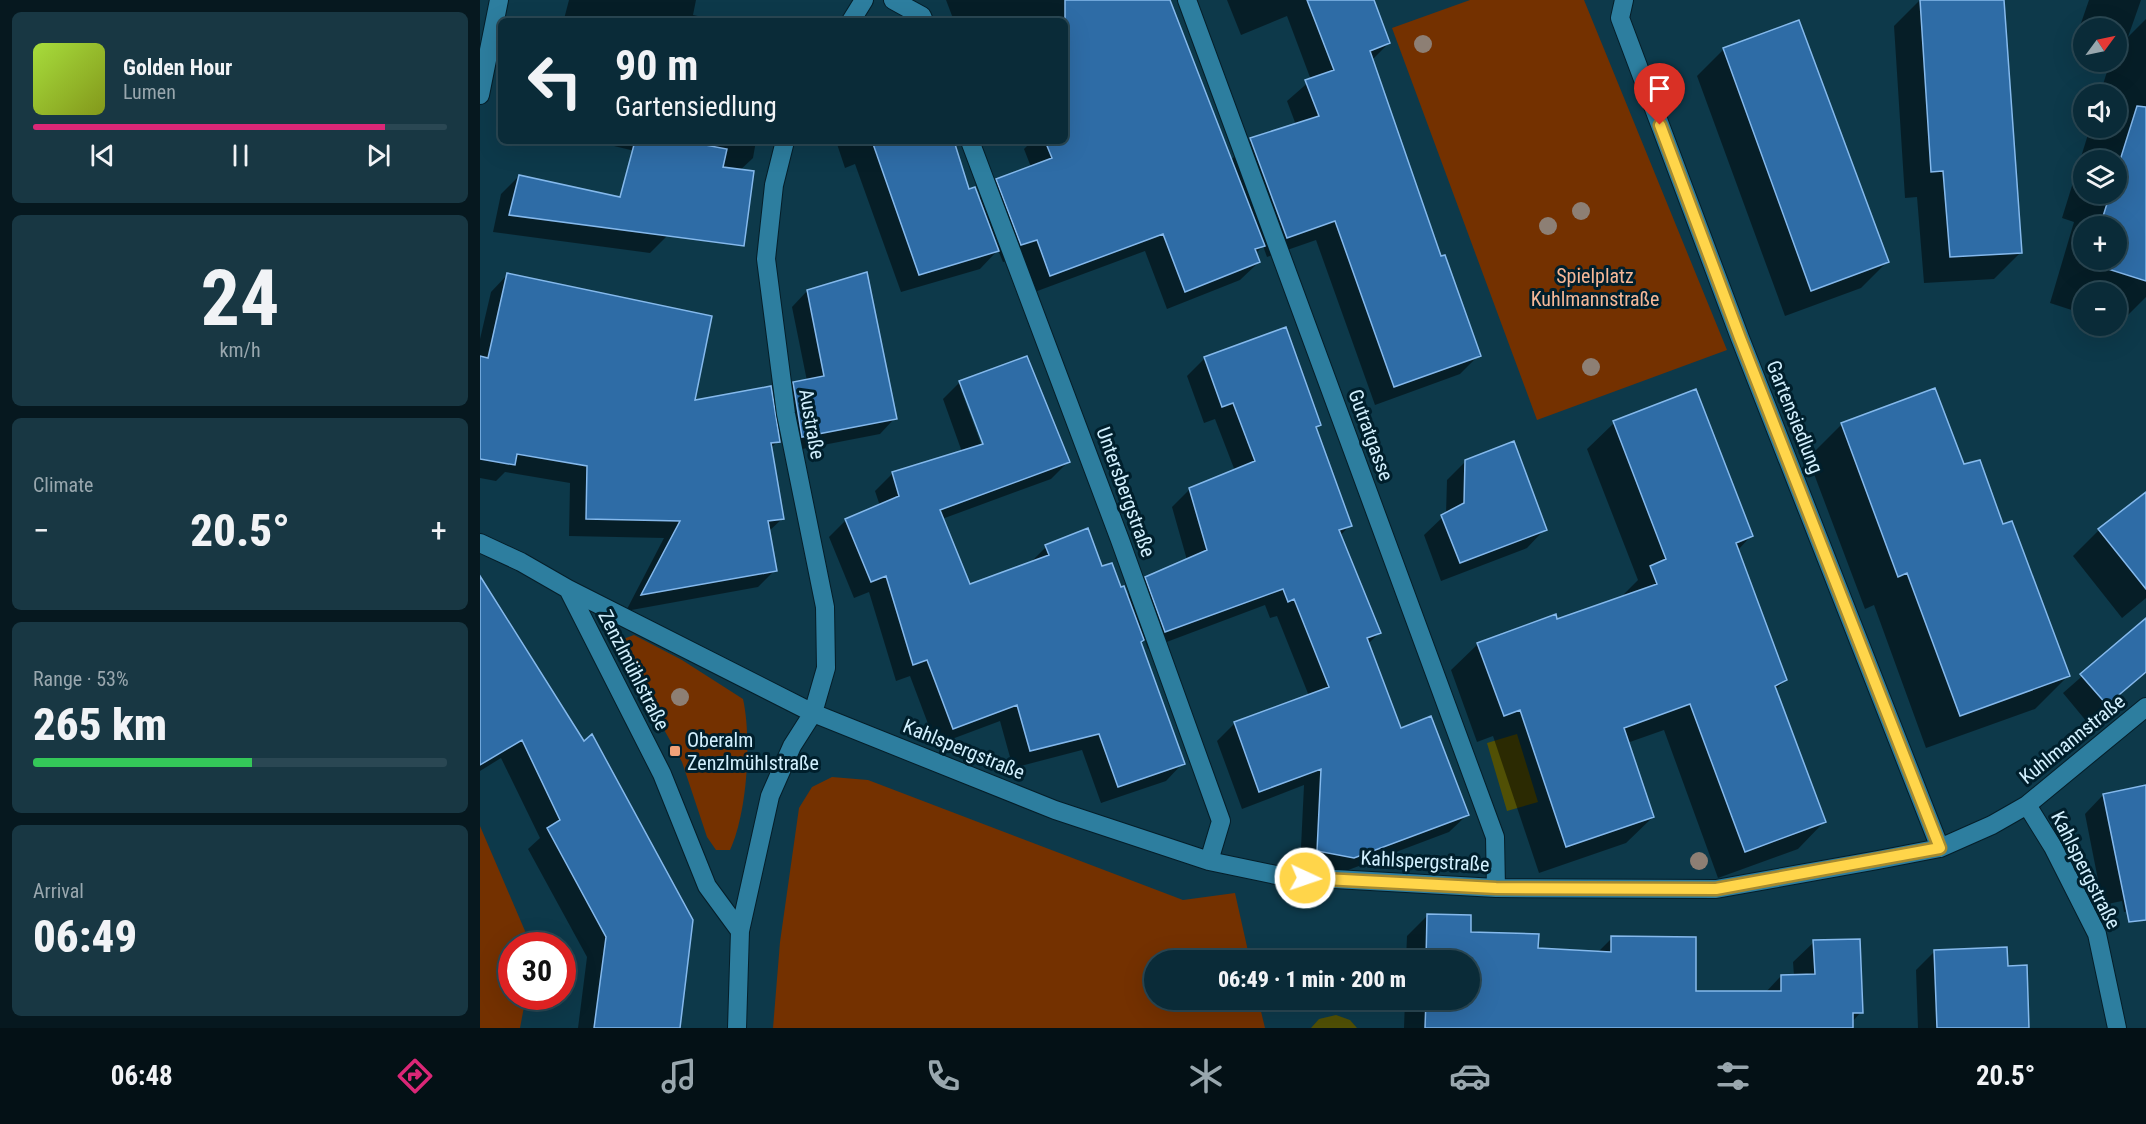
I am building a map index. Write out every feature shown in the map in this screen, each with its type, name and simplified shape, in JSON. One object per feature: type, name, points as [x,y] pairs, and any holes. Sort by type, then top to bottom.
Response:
[{"type":"street","points":[[480,95],[500,0]]},
{"type":"street","points":[[853,18],[864,0]]},
{"type":"street","points":[[893,0],[923,18]]},
{"type":"street","name":"Gutratgasse","points":[[1187,0],[1495,837],[1496,888]]},
{"type":"street","name":"Gartensiedlung","points":[[1624,0],[1620,18],[1740,338],[1940,848]]},
{"type":"street","name":"Austraße","points":[[784,144],[774,185],[766,259],[786,414],[825,608],[826,668],[813,713]]},
{"type":"street","name":"Untersbergstraße","points":[[971,144],[1221,821],[1209,861]]},
{"type":"street","name":"Zenzlmühlstraße","points":[[480,543],[813,713]]},
{"type":"street","name":"Zenzlmühlstraße","points":[[568,589],[662,774],[707,886],[740,931]]},
{"type":"street","name":"Kuhlmannstraße","points":[[2027,805],[2146,707]]},
{"type":"street","points":[[737,1028],[740,931],[770,796],[792,746],[813,713]]},
{"type":"street","name":"Kahlspergstraße","points":[[813,713],[1055,810],[1209,861],[1281,876],[1496,888],[1716,889],[1940,848],[1992,825],[2027,805],[2053,847],[2097,934],[2117,1028]]},
{"type":"green space","name":"Spielplatz Kuhlmannstraße","points":[[1470,0],[1584,0],[1727,350],[1537,420],[1392,28]]},
{"type":"green space","points":[[634,635],[682,660],[743,699],[747,734],[746,776],[740,817],[730,850],[716,850],[707,837],[682,762],[622,654],[623,639]]},
{"type":"green space","points":[[832,777],[868,780],[1183,900],[1235,893],[1248,950],[1144,950],[1144,1010],[1261,1010],[1265,1028],[773,1028],[780,942],[799,808],[812,787]]},
{"type":"green space","points":[[480,826],[525,932],[498,932],[498,1010],[523,1010],[520,1028],[480,1028]]},
{"type":"shaded area","points":[[1517,734],[1538,802],[1507,811],[1487,743]]},
{"type":"shaded area","points":[[1336,1015],[1350,1020],[1357,1028],[1311,1028],[1319,1019]]},
{"type":"building","points":[[1065,0],[1170,0],[1265,246],[1255,249],[1260,262],[1185,292],[1163,234],[1050,276],[1037,240],[1021,245],[996,179],[1052,158],[1046,144],[1068,144],[1068,18],[1065,18]]},
{"type":"building","points":[[1307,0],[1374,0],[1390,43],[1370,51],[1441,256],[1445,255],[1481,356],[1394,387],[1335,221],[1287,238],[1250,138],[1319,116],[1305,80],[1334,70]]},
{"type":"building","points":[[1920,0],[2004,0],[2022,253],[1950,257],[1943,171],[1931,172]]},
{"type":"building","points":[[1799,20],[1889,262],[1811,291],[1723,48]]},
{"type":"building","points":[[2137,106],[2146,107],[2146,281],[2111,270],[2127,270],[2127,216],[2103,216],[2107,204],[2127,204],[2127,150],[2123,150]]},
{"type":"building","points":[[634,144],[700,144],[727,149],[723,167],[754,171],[744,246],[509,215],[519,175],[620,197]]},
{"type":"building","points":[[873,144],[955,144],[969,189],[975,187],[999,251],[919,275]]},
{"type":"building","points":[[867,272],[897,419],[802,437],[793,382],[824,376],[807,290]]},
{"type":"building","points":[[507,273],[712,316],[695,400],[771,386],[780,442],[771,443],[784,519],[768,521],[777,571],[641,595],[680,521],[586,519],[587,466],[517,454],[515,465],[480,459],[480,356],[488,358]]},
{"type":"building","points":[[1286,327],[1321,425],[1316,427],[1352,526],[1339,530],[1381,633],[1367,638],[1401,728],[1431,716],[1469,815],[1354,858],[1317,851],[1321,769],[1259,792],[1234,722],[1329,687],[1294,599],[1288,602],[1283,589],[1165,632],[1145,577],[1207,550],[1189,488],[1255,461],[1233,403],[1222,407],[1204,357]]},
{"type":"building","points":[[1027,356],[1070,462],[940,510],[970,584],[1049,555],[1045,545],[1088,528],[1102,566],[1112,563],[1121,587],[1124,586],[1144,640],[1141,642],[1185,764],[1118,787],[1099,734],[1030,751],[1017,705],[953,729],[927,660],[913,665],[886,576],[871,582],[845,519],[899,496],[892,472],[983,444],[959,381]]},
{"type":"building","points":[[1935,388],[1964,464],[1980,460],[2003,524],[2012,521],[2070,676],[1960,716],[1907,573],[1898,577],[1841,423]]},
{"type":"building","points":[[1696,389],[1753,536],[1736,543],[1787,680],[1775,686],[1826,822],[1745,852],[1690,704],[1624,728],[1654,817],[1566,847],[1520,710],[1504,716],[1477,643],[1556,614],[1557,619],[1657,584],[1650,566],[1666,559],[1613,421]]},
{"type":"building","points":[[1514,441],[1547,530],[1460,563],[1441,515],[1464,503],[1465,460]]},
{"type":"building","points":[[2146,492],[2146,589],[2098,529]]},
{"type":"building","points":[[480,576],[584,741],[592,734],[693,920],[680,1028],[594,1028],[606,937],[547,828],[560,820],[522,740],[480,765]]},
{"type":"building","points":[[2146,618],[2146,672],[2107,705],[2080,674]]},
{"type":"building","points":[[2146,785],[2146,920],[2129,922],[2103,794]]},
{"type":"building","points":[[1427,914],[1471,915],[1471,932],[1539,934],[1538,948],[1611,952],[1611,936],[1696,937],[1696,991],[1781,991],[1781,975],[1815,974],[1813,940],[1860,939],[1863,1013],[1853,1013],[1853,1028],[1425,1028],[1426,1010],[1480,1010],[1480,950],[1426,950]]},
{"type":"building","points":[[2007,947],[2008,966],[2027,965],[2029,1028],[1937,1028],[1934,950]]},
{"type":"place","name":"Oberalm Zenzlmühlstraße","points":[[675,751]]},
{"type":"route","points":[[1305,878],[1496,888],[1716,889],[1940,848],[1740,338],[1660,125]]}]
